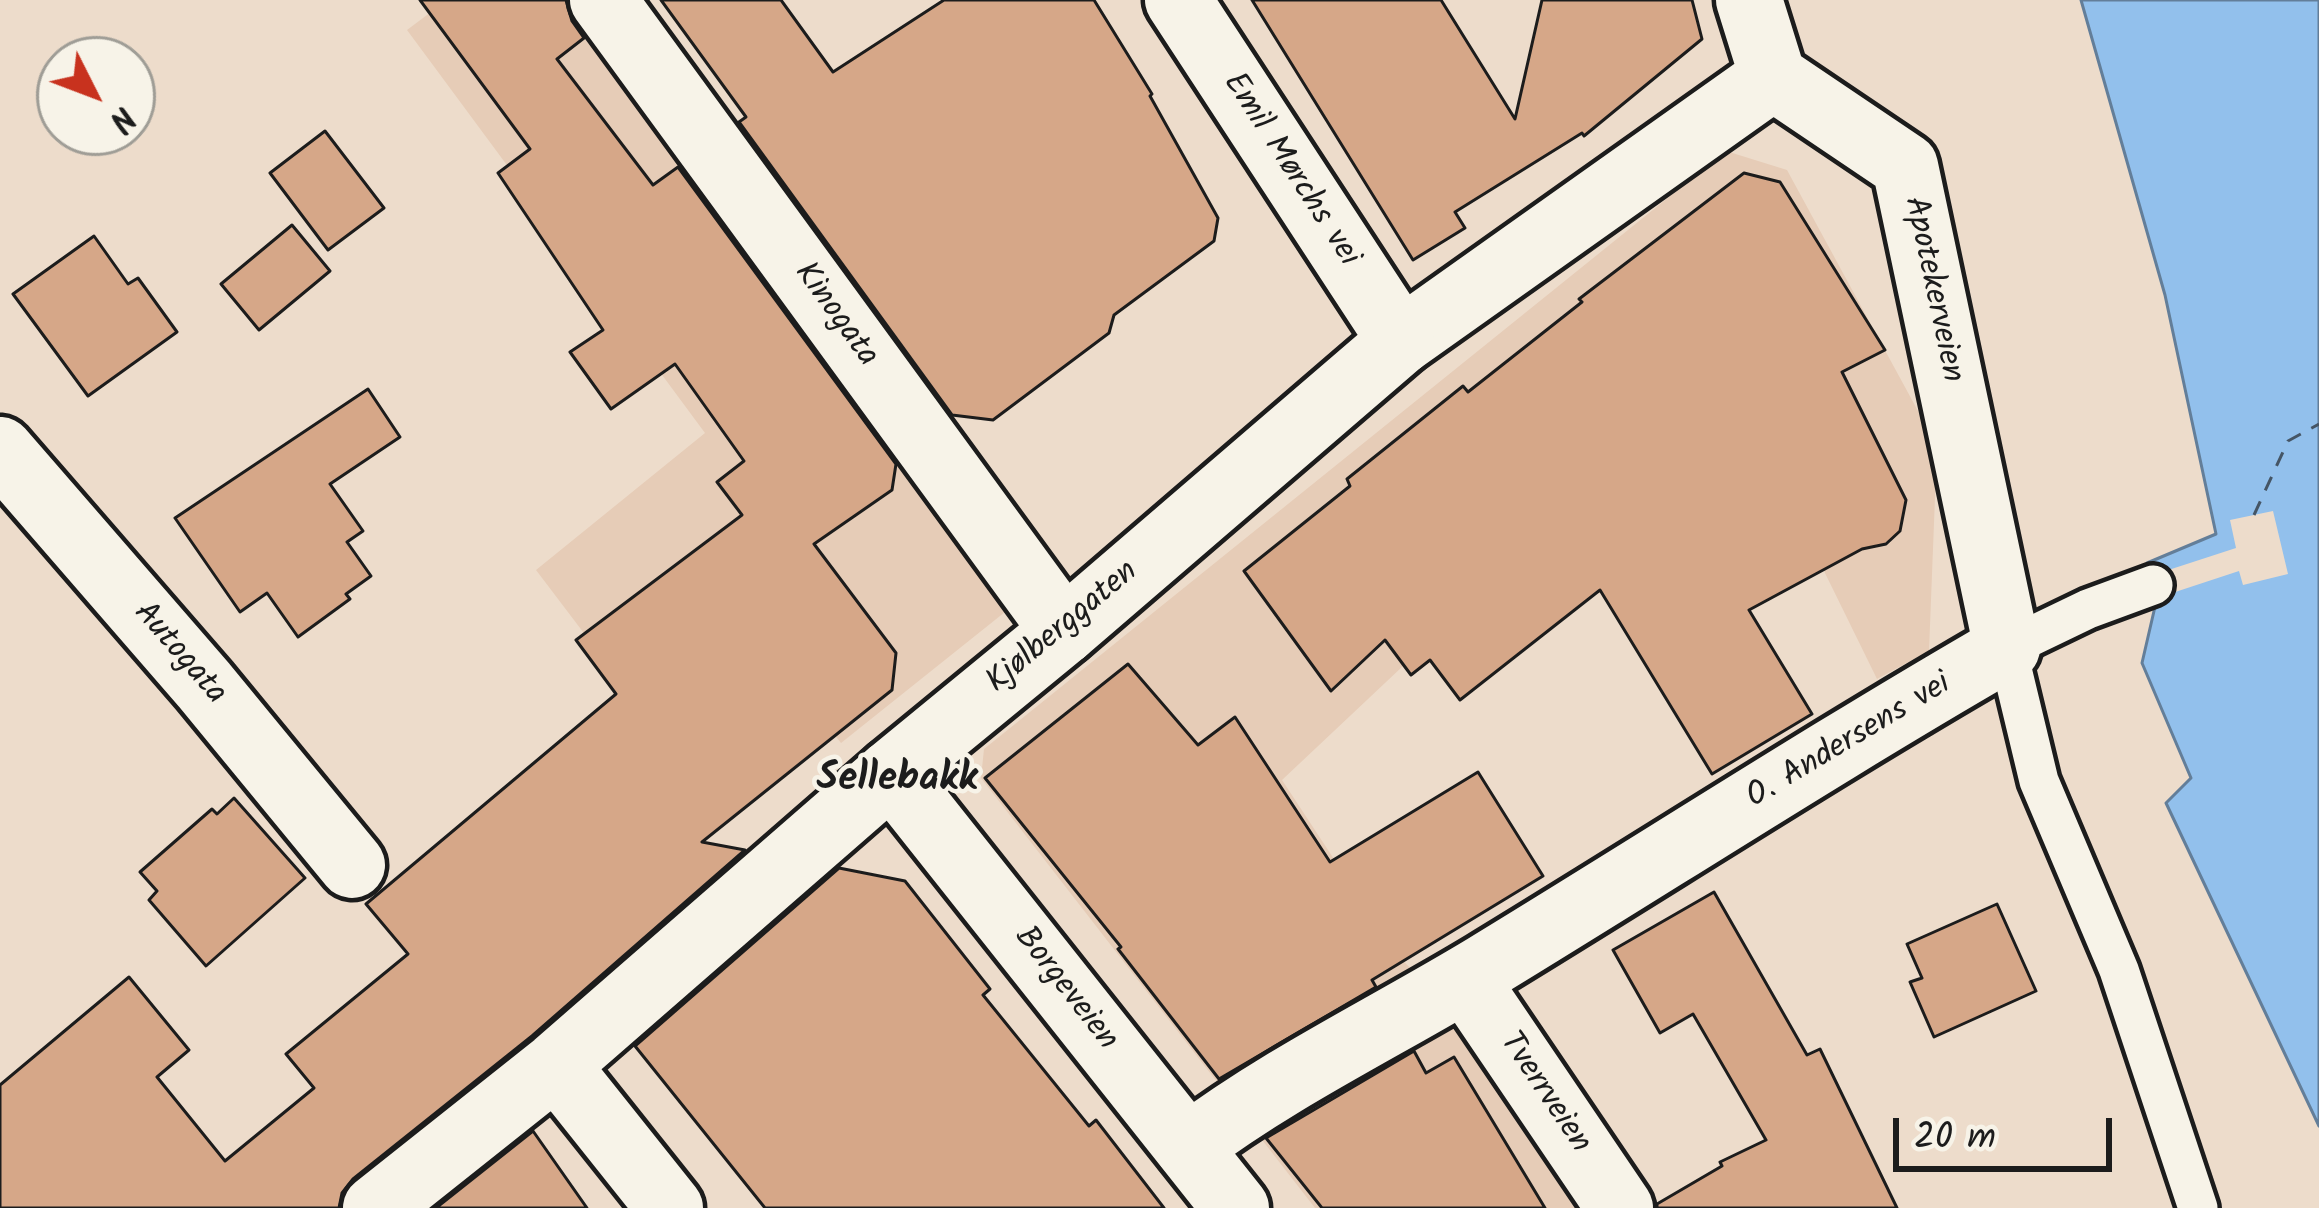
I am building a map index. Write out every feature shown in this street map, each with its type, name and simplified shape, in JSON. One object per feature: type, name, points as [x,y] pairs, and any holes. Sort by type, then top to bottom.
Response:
[{"type":"street","name":"Kinogata","points":[[603,0],[1064,632]]},
{"type":"street","name":"Emil Mørchs vei","points":[[1178,0],[1401,341]]},
{"type":"street","points":[[1749,0],[1773,77]]},
{"type":"street","name":"Kjølberggaten","points":[[376,1208],[556,1065],[891,773],[1064,632],[1401,341],[1773,77]]},
{"type":"street","name":"Apotekerveien","points":[[1773,77],[1905,166],[2007,648]]},
{"type":"street","name":"Autogata","points":[[5,465],[204,685],[352,865]]},
{"type":"street","name":"O. Andersens vei","points":[[1189,1147],[1240,1107],[1465,979],[2007,648]]},
{"type":"street","name":"Borgeveien","points":[[891,773],[1236,1208]]},
{"type":"street","name":"Tverrveien","points":[[1465,979],[1621,1208]]},
{"type":"street","points":[[556,1065],[670,1208]]},
{"type":"lane","points":[[2153,585],[2088,609],[2007,648],[2039,781],[2119,970],[2198,1208]]},
{"type":"shaded area","points":[[447,0],[563,0],[1005,612],[841,743],[736,612],[621,682],[536,570],[705,433],[407,30]]},
{"type":"shaded area","points":[[1726,151],[1787,170],[1937,446],[1929,651],[1877,679],[1798,518],[1454,618],[1282,780],[1397,955],[1472,1028],[1602,1208],[1315,1208],[981,778],[984,749]]},
{"type":"water","points":[[2081,0],[2319,0],[2319,1126],[2166,803],[2191,778],[2142,663],[2157,598],[2147,563],[2216,534],[2165,295]]},
{"type":"pier","points":[[2273,511],[2288,574],[2243,585],[2239,571],[2157,598],[2150,576],[2236,548],[2230,520]]},
{"type":"building","points":[[420,0],[566,0],[584,38],[557,59],[653,185],[678,167],[896,464],[892,490],[814,544],[896,653],[892,690],[702,842],[745,850],[532,1036],[353,1179],[342,1193],[339,1208],[0,1208],[0,1085],[129,977],[189,1050],[157,1077],[225,1161],[314,1088],[286,1054],[408,954],[366,904],[616,694],[576,640],[742,515],[717,482],[744,461],[675,364],[611,409],[570,352],[603,330],[498,173],[530,149]]},
{"type":"building","points":[[661,0],[781,0],[833,72],[944,0],[1094,0],[1152,94],[1218,218],[1214,241],[1114,315],[1109,333],[993,420],[952,415],[739,122],[746,117]]},
{"type":"building","points":[[1252,0],[1441,0],[1515,119],[1542,0],[1692,0],[1702,39],[1584,136],[1455,212],[1465,228],[1413,260]]},
{"type":"building","points":[[325,131],[384,208],[328,250],[270,173]]},
{"type":"building","points":[[1744,173],[1780,182],[1885,350],[1842,372],[1906,500],[1900,531],[1886,544],[1862,549],[1749,610],[1812,714],[1712,774],[1600,590],[1460,700],[1430,660],[1411,675],[1385,640],[1331,691],[1244,571],[1350,486],[1347,479],[1463,386],[1468,392],[1582,302],[1579,299]]},
{"type":"building","points":[[292,225],[330,271],[259,330],[221,284]]},
{"type":"building","points":[[94,236],[128,284],[138,278],[177,332],[88,396],[13,294]]},
{"type":"building","points":[[368,389],[400,437],[330,484],[363,531],[347,542],[371,576],[346,594],[350,599],[298,637],[267,593],[240,612],[175,518]]},
{"type":"building","points":[[1128,664],[1198,745],[1235,717],[1330,862],[1478,772],[1543,876],[1372,980],[1376,987],[1219,1079],[1118,949],[1121,947],[985,778]]},
{"type":"building","points":[[234,798],[305,878],[206,966],[149,900],[157,891],[140,872],[212,809],[217,814]]},
{"type":"building","points":[[839,868],[905,881],[990,989],[983,995],[1089,1126],[1096,1120],[1164,1208],[765,1208],[635,1046]]},
{"type":"building","points":[[1714,892],[1807,1055],[1820,1049],[1897,1208],[1657,1208],[1722,1166],[1720,1162],[1766,1140],[1693,1014],[1660,1033],[1613,950]]},
{"type":"building","points":[[1997,904],[2036,991],[1934,1037],[1910,982],[1922,978],[1907,944]]},
{"type":"building","points":[[1414,1051],[1426,1073],[1454,1057],[1545,1208],[1322,1208],[1266,1138]]},
{"type":"building","points":[[533,1131],[587,1208],[436,1208]]},
{"type":"ferry route","points":[[2254,515],[2288,441],[2319,424]]},
{"type":"district","name":"Sellebakk","points":[[897,782]]}]
